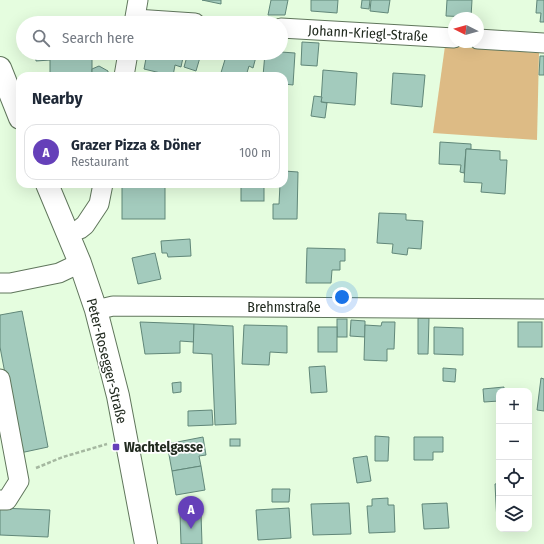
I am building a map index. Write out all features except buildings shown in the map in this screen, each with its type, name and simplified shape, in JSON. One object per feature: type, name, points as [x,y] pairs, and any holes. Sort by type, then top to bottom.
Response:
[{"type":"main road","points":[[0,68],[16,108]]},
{"type":"main road","name":"Peter-Rosegger-Straße","points":[[49,188],[80,263],[96,310],[118,396],[146,544]]},
{"type":"street","points":[[135,16],[138,0]]},
{"type":"street","name":"Johann-Kriegl-Straße","points":[[288,28],[448,38]]},
{"type":"street","points":[[484,40],[544,43]]},
{"type":"street","points":[[125,72],[127,60]]},
{"type":"street","points":[[67,234],[80,229],[85,225],[99,204],[102,188]]},
{"type":"street","points":[[0,283],[10,284],[59,273],[80,263]]},
{"type":"street","name":"Brehmstraße","points":[[96,310],[113,306],[544,309]]},
{"type":"street","points":[[0,379],[19,481],[7,500],[0,500]]},
{"type":"path","points":[[17,473],[108,443]]},
{"type":"shaded area","points":[[445,46],[448,46],[448,48],[472,48],[539,53],[537,140],[433,133]]},
{"type":"place","name":"Wachtelgasse","points":[[116,447]]},
{"type":"place","name":"Grazer Pizza & Döner","points":[[191,529]]}]
